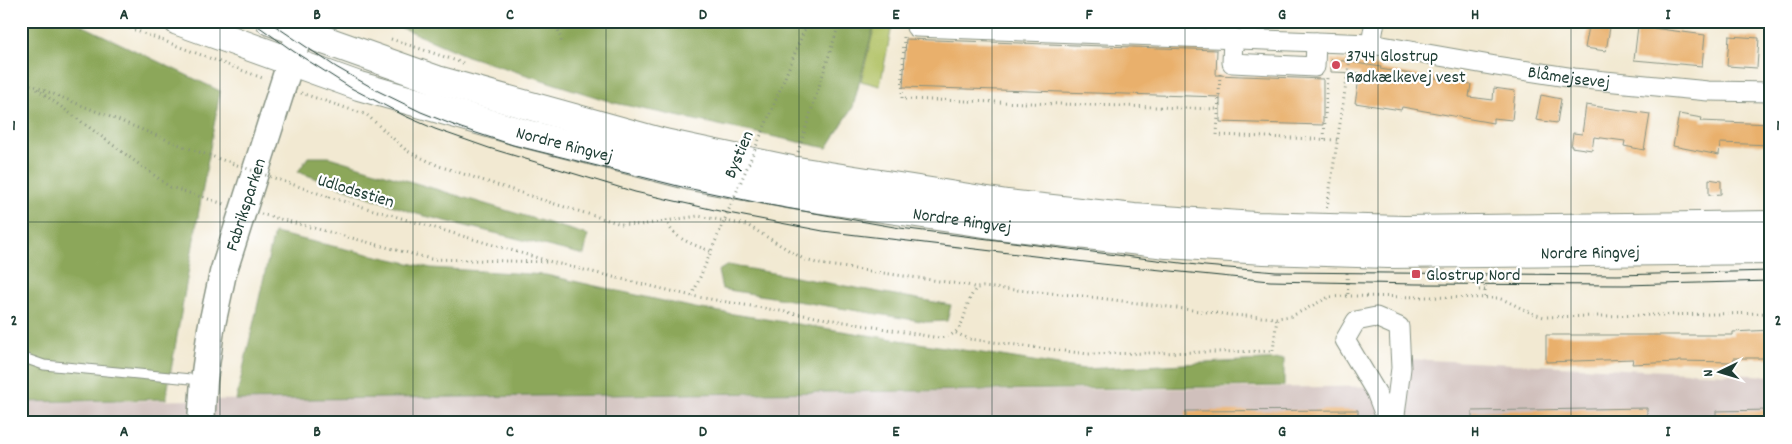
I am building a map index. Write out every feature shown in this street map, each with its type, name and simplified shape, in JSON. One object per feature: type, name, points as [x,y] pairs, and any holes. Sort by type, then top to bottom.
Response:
[{"type":"main road","name":"Nordre Ringvej","points":[[178,21],[286,74],[359,86],[523,134],[692,176],[793,195],[998,225],[1167,244],[1264,250],[1388,254],[1771,250]]},
{"type":"main road","name":"Nordre Ringvej","points":[[270,21],[437,80],[664,143],[791,170],[1007,204],[1134,218],[1245,226],[1394,230],[1771,225]]},
{"type":"street","points":[[1371,44],[1375,21]]},
{"type":"street","name":"Blåmejsevej","points":[[910,26],[1009,26],[1371,44],[1574,78],[1708,91],[1771,92]]},
{"type":"street","name":"Fabriksparken","points":[[201,423],[204,380],[211,329],[224,273],[300,32]]},
{"type":"street","points":[[1227,38],[1232,63],[1287,66],[1315,67],[1322,42]]},
{"type":"street","points":[[1388,423],[1376,392],[1345,340],[1356,321],[1376,317],[1399,327],[1402,368],[1394,423]]},
{"type":"lane","points":[[21,357],[44,365],[204,380]]},
{"type":"path","points":[[111,21],[286,74],[366,115],[407,151],[439,166],[621,224],[640,225],[698,216],[747,225],[805,260],[820,264],[978,288],[1083,296],[1231,316],[1277,318],[1292,316],[1329,297],[1498,298],[1508,301],[1532,314],[1544,317],[1771,313]]},
{"type":"path","points":[[556,21],[562,44]]},
{"type":"path","name":"Bystien","points":[[692,296],[808,21]]},
{"type":"path","points":[[797,154],[840,21]]},
{"type":"path","points":[[910,26],[902,99],[1218,109]]},
{"type":"path","points":[[1227,38],[1218,109],[1217,136],[1337,140]]},
{"type":"path","points":[[1322,42],[1324,139]]},
{"type":"path","points":[[1327,212],[1327,200],[1352,43]]},
{"type":"path","name":"Udlodsstien","points":[[21,82],[185,147],[329,197],[554,263],[692,296],[939,338],[956,333]]},
{"type":"path","points":[[37,89],[170,187],[243,210],[431,258],[554,263]]},
{"type":"path","points":[[666,220],[669,229],[676,236],[712,252]]},
{"type":"path","points":[[1485,268],[1485,297]]},
{"type":"path","points":[[978,288],[970,297],[965,317],[956,333],[969,339],[1088,354],[1273,351],[1277,318]]},
{"type":"path","points":[[1348,290],[1352,289]]},
{"type":"path","points":[[1479,290],[1485,290]]},
{"type":"shaded area","points":[[1407,359],[1771,376],[1771,423],[21,423],[21,402],[1407,386]]},
{"type":"green space","points":[[21,21],[73,21],[220,91],[166,399],[21,402]]},
{"type":"green space","points":[[386,21],[875,21],[853,107],[827,148],[615,103],[467,56]]},
{"type":"green space","points":[[876,21],[893,21],[880,86],[861,81]]},
{"type":"green space","points":[[308,157],[329,157],[588,235],[584,255],[417,214],[298,172]]},
{"type":"green space","points":[[274,233],[431,268],[546,275],[695,308],[1084,369],[1284,359],[1284,386],[236,400]]},
{"type":"green space","points":[[728,265],[951,305],[947,321],[927,322],[722,289],[718,271]]},
{"type":"building","points":[[1590,21],[1611,21],[1606,51],[1585,48]]},
{"type":"building","points":[[1638,26],[1705,35],[1702,66],[1634,60]]},
{"type":"building","points":[[1729,36],[1759,38],[1757,68],[1727,66]]},
{"type":"building","points":[[906,39],[1217,50],[1216,75],[1323,79],[1323,125],[1220,122],[1220,97],[903,87]]},
{"type":"building","points":[[1331,59],[1471,84],[1469,97],[1493,100],[1494,88],[1515,91],[1512,120],[1493,118],[1493,123],[1402,107],[1401,110],[1355,103],[1360,73],[1331,72]]},
{"type":"building","points":[[1541,95],[1561,99],[1557,123],[1536,120]]},
{"type":"building","points":[[1586,105],[1650,114],[1644,150],[1624,146],[1625,141],[1594,137],[1592,150],[1571,147],[1573,133],[1582,134]]},
{"type":"building","points":[[1679,114],[1702,118],[1701,121],[1771,124],[1771,145],[1720,143],[1719,155],[1673,146]]},
{"type":"building","points":[[1709,179],[1721,181],[1721,194],[1709,195]]},
{"type":"building","points":[[1771,330],[1771,358],[1734,358],[1733,362],[1678,361],[1632,364],[1633,359],[1546,362],[1546,335],[1733,335],[1733,332]]},
{"type":"building","points":[[1647,408],[1647,423],[1472,423],[1472,411]]},
{"type":"building","points":[[1358,410],[1358,423],[1186,423],[1186,411]]},
{"type":"building","points":[[1771,410],[1771,423],[1716,423],[1716,411]]},
{"type":"tram line","points":[[251,21],[293,51],[351,88],[435,129],[489,148],[635,192],[728,213],[823,231],[1102,264],[1270,281],[1625,285],[1771,281]]},
{"type":"tram line","points":[[268,21],[336,67],[378,91],[421,112],[461,128],[513,145],[682,187],[769,205],[900,228],[1205,266],[1276,272],[1617,275],[1771,271]]},
{"type":"place","name":"3744 Glostrup Rødkælkevej vest","points":[[1336,65]]},
{"type":"place","name":"Glostrup Nord","points":[[1416,274]]}]
